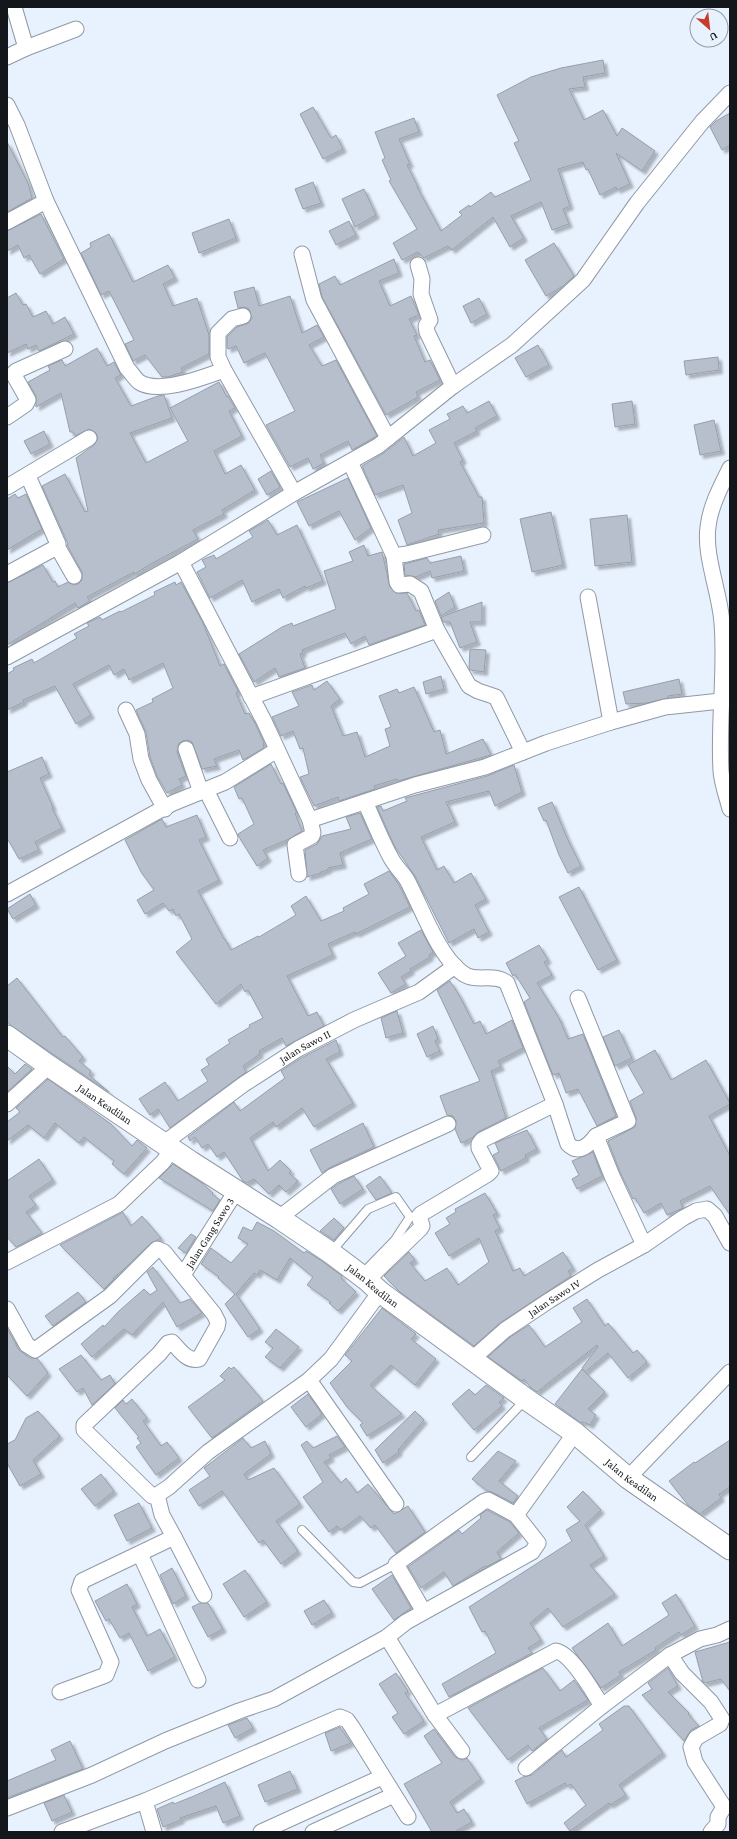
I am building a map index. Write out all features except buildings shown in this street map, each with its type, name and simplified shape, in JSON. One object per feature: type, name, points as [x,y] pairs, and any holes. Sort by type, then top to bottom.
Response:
[{"type":"main road","name":"Jalan Keadilan","points":[[7,1036],[168,1146],[330,1253],[471,1360],[575,1433],[628,1478],[730,1549]]},
{"type":"street","points":[[14,7],[26,48]]},
{"type":"street","points":[[7,57],[76,28]]},
{"type":"street","points":[[7,658],[181,562],[294,493],[372,450],[453,386],[512,345],[583,280],[637,204],[702,122],[730,93]]},
{"type":"street","points":[[7,105],[17,125],[46,201],[127,368],[140,382],[153,386],[188,383],[224,370]]},
{"type":"street","points":[[7,222],[46,201]]},
{"type":"street","points":[[302,254],[314,300],[388,438]]},
{"type":"street","points":[[418,265],[422,283],[421,294],[430,320],[426,326],[427,332],[453,386]]},
{"type":"street","points":[[243,316],[232,319],[218,333],[218,357],[294,493]]},
{"type":"street","points":[[7,417],[26,404],[28,400],[14,373],[65,349]]},
{"type":"street","points":[[7,487],[28,476],[89,438]]},
{"type":"street","points":[[350,462],[394,556],[397,582],[399,585],[412,585],[421,591],[437,630],[469,686],[496,697],[523,752]]},
{"type":"street","points":[[730,468],[711,512],[707,528],[709,555],[719,598],[722,623],[726,701],[720,744],[721,773],[730,809]]},
{"type":"street","points":[[28,476],[57,541],[57,546],[74,576]]},
{"type":"street","points":[[394,556],[483,535]]},
{"type":"street","points":[[7,574],[57,546]]},
{"type":"street","points":[[181,562],[264,721],[310,820],[313,833],[312,836],[295,844],[299,874]]},
{"type":"street","points":[[588,597],[611,722]]},
{"type":"street","points":[[251,697],[437,630]]},
{"type":"street","points":[[310,820],[415,785],[485,767],[523,752],[611,722],[665,707],[726,701]]},
{"type":"street","points":[[126,710],[137,734],[141,760],[149,780],[165,809]]},
{"type":"street","points":[[186,749],[204,791],[230,838]]},
{"type":"street","points":[[7,894],[113,835],[165,809],[173,803],[225,782],[277,750]]},
{"type":"street","points":[[365,802],[391,859],[406,880],[448,959],[466,976],[476,979],[500,978],[507,983],[555,1104],[568,1144],[571,1148],[579,1149],[588,1146],[596,1136],[628,1121],[578,998]]},
{"type":"street","name":"Jalan Sawo II","points":[[7,1262],[119,1204],[163,1162],[168,1146],[244,1084],[298,1048],[354,1020],[419,992],[455,966]]},
{"type":"street","points":[[7,1104],[49,1066]]},
{"type":"street","points":[[7,1309],[27,1345],[35,1350],[110,1296],[157,1249],[164,1252],[183,1275],[214,1314],[218,1322],[207,1348],[199,1359],[195,1360],[188,1358],[172,1342],[168,1343],[159,1354],[87,1421],[83,1427],[84,1430],[152,1496],[158,1495],[170,1487],[208,1452],[309,1380],[331,1359],[350,1333],[369,1282],[420,1229],[422,1226],[421,1214],[488,1174],[490,1171],[479,1148],[479,1144],[482,1140],[555,1104]]},
{"type":"street","points":[[279,1218],[333,1176],[448,1124]]},
{"type":"street","points":[[596,1136],[612,1176],[644,1245]]},
{"type":"street","name":"Jalan Gang Sawo 3","points":[[183,1275],[236,1191]]},
{"type":"street","name":"Jalan Sawo IV","points":[[471,1360],[505,1330],[598,1270],[644,1245],[696,1210],[707,1209],[715,1216],[730,1243]]},
{"type":"street","points":[[628,1478],[730,1372]]},
{"type":"street","points":[[309,1380],[396,1504]]},
{"type":"street","points":[[516,1515],[575,1433]]},
{"type":"street","points":[[158,1495],[162,1515],[204,1595]]},
{"type":"street","points":[[7,1808],[92,1775],[165,1741],[239,1711],[274,1699],[387,1637],[406,1622],[424,1612],[532,1552],[538,1544],[516,1515],[488,1500],[483,1502],[396,1564],[424,1612]]},
{"type":"street","points":[[60,1692],[106,1675],[111,1662],[79,1590],[82,1581],[174,1537]]},
{"type":"street","points":[[140,1554],[198,1680]]},
{"type":"street","points":[[526,1768],[602,1706],[670,1655],[700,1639],[730,1630]]},
{"type":"street","points":[[387,1637],[435,1715],[462,1751]]},
{"type":"street","points":[[435,1715],[556,1651],[561,1652],[566,1656],[602,1706]]},
{"type":"street","points":[[670,1655],[682,1673],[711,1702],[722,1719],[720,1724],[696,1738],[691,1747],[695,1762],[727,1805],[718,1817],[718,1824],[712,1832]]},
{"type":"street","points":[[62,1832],[145,1801],[340,1717],[347,1720],[352,1727],[408,1817]]},
{"type":"street","points":[[261,1832],[382,1777]]},
{"type":"street","points":[[313,1832],[394,1795]]},
{"type":"street","points":[[145,1801],[154,1832]]},
{"type":"lane","points":[[330,1253],[368,1209],[396,1197],[410,1217],[369,1282]]},
{"type":"lane","points":[[471,1457],[526,1399]]},
{"type":"lane","points":[[302,1530],[353,1582],[360,1583],[396,1564]]}]
